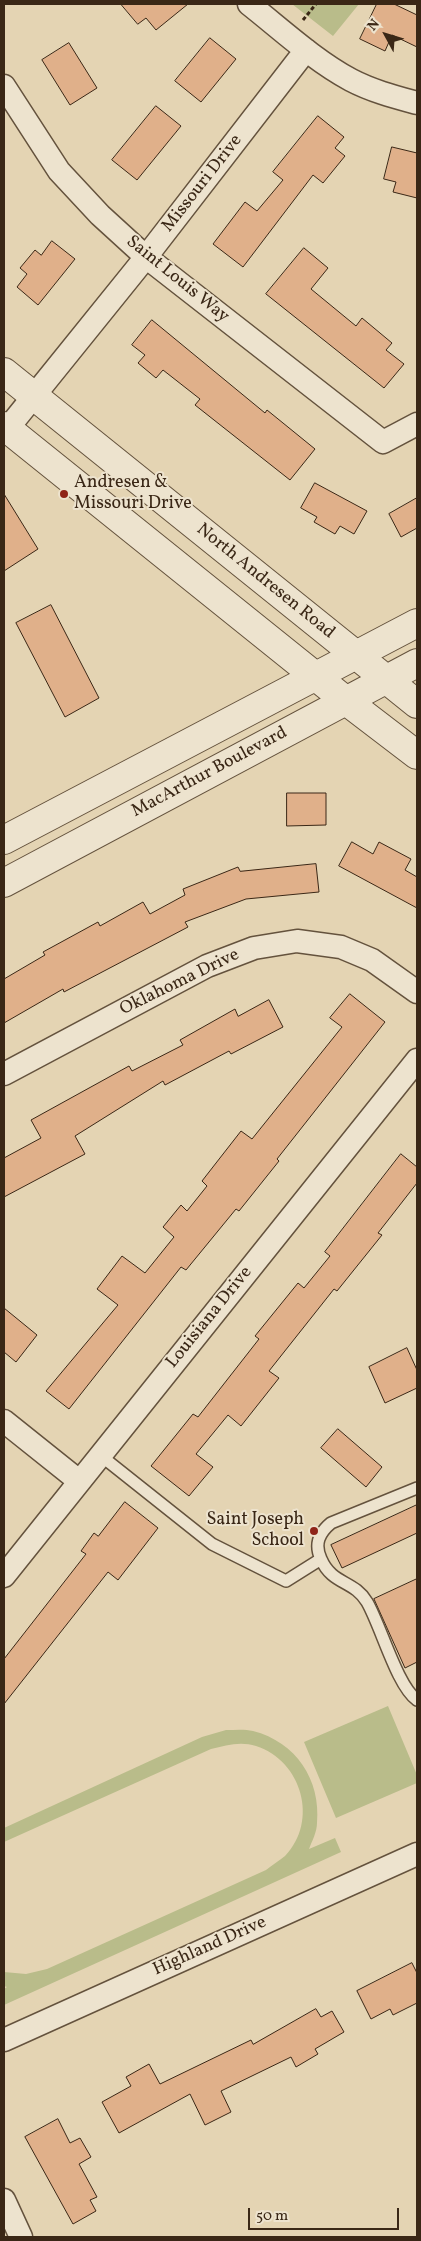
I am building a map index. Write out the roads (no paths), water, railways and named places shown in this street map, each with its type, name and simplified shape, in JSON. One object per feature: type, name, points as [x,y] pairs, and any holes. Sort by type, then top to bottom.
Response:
[{"type":"street","points":[[249,4],[306,50],[352,80],[394,97],[417,103]]},
{"type":"street","name":"Missouri Drive","points":[[5,429],[34,397],[146,257],[306,50]]},
{"type":"street","name":"Saint Louis Way","points":[[4,86],[59,171],[100,215],[146,257],[383,442],[417,424]]},
{"type":"street","name":"North Andresen Road","points":[[4,372],[417,704]]},
{"type":"street","points":[[5,429],[345,700],[417,755]]},
{"type":"street","name":"MacArthur Boulevard","points":[[4,840],[417,623]]},
{"type":"street","name":"MacArthur Boulevard","points":[[4,883],[417,663]]},
{"type":"street","name":"Oklahoma Drive","points":[[4,1074],[207,966],[254,948],[297,942],[342,947],[372,960],[417,992]]},
{"type":"street","name":"Louisiana Drive","points":[[4,1576],[417,1060]]},
{"type":"street","points":[[4,1421],[79,1481]]},
{"type":"street","name":"Highland Drive","points":[[4,2040],[417,1854]]},
{"type":"street","points":[[4,2200],[21,2237]]},
{"type":"lane","points":[[100,1455],[212,1544],[286,1581],[321,1559]]},
{"type":"lane","points":[[417,1488],[331,1523],[318,1538],[317,1548],[321,1559],[334,1578],[353,1587],[364,1598],[400,1676],[417,1700]]},
{"type":"place","name":"Andresen & Missouri Drive","points":[[64,494]]},
{"type":"place","name":"Saint Joseph School","points":[[314,1531]]}]
